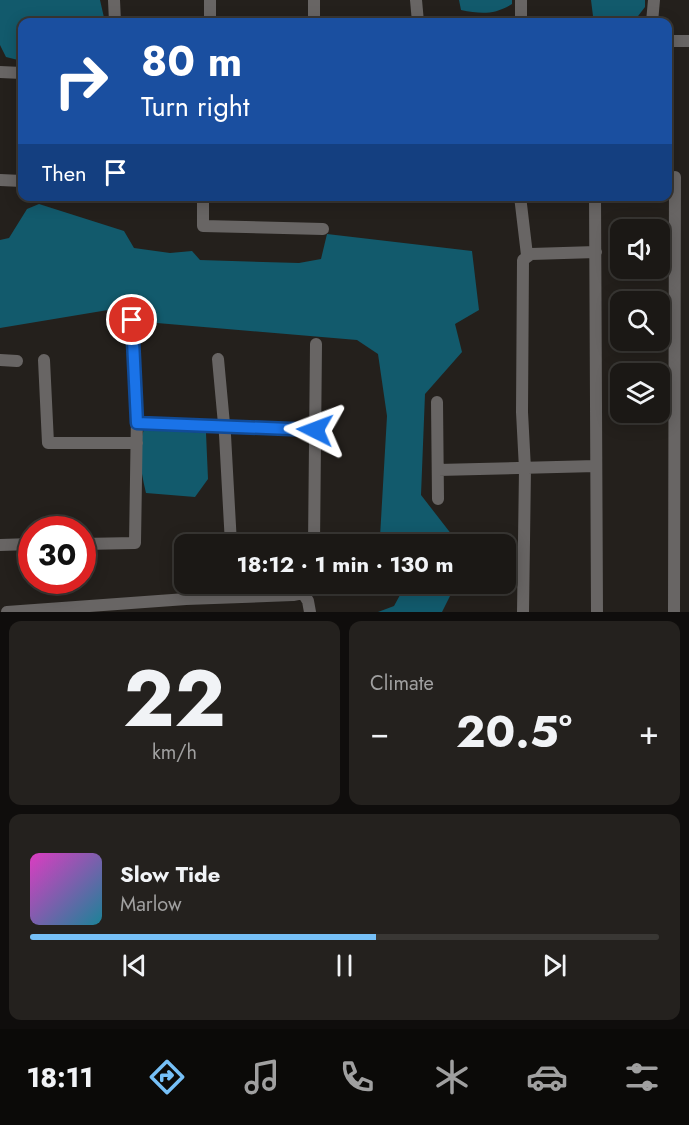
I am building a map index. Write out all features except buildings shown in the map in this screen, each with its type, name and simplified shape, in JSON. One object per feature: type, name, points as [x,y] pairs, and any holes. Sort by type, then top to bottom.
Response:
[{"type":"street","points":[[114,0],[115,18]]},
{"type":"street","points":[[210,0],[210,18]]},
{"type":"street","points":[[314,0],[314,18]]},
{"type":"street","points":[[416,0],[418,18]]},
{"type":"street","points":[[521,0],[521,18]]},
{"type":"street","points":[[652,18],[654,0]]},
{"type":"street","points":[[672,41],[689,40]]},
{"type":"street","points":[[0,72],[18,73]]},
{"type":"street","points":[[672,177],[689,176]]},
{"type":"street","points":[[0,180],[18,181]]},
{"type":"street","points":[[203,201],[203,226],[323,229]]},
{"type":"street","points":[[521,201],[526,255],[523,260],[521,291],[525,469],[523,612]]},
{"type":"street","points":[[594,201],[597,612]]},
{"type":"street","points":[[671,201],[674,612]]},
{"type":"street","points":[[526,255],[596,252]]},
{"type":"street","points":[[96,544],[135,543],[137,423],[132,320]]},
{"type":"street","points":[[314,534],[316,344]]},
{"type":"street","points":[[218,359],[230,534]]},
{"type":"street","points":[[0,360],[17,360]]},
{"type":"street","points":[[44,360],[48,443],[137,443]]},
{"type":"street","points":[[437,402],[438,499]]},
{"type":"street","points":[[137,423],[315,430]]},
{"type":"street","points":[[438,470],[596,466]]},
{"type":"street","points":[[0,545],[18,544]]},
{"type":"street","points":[[7,612],[232,597],[293,596],[296,594]]},
{"type":"street","points":[[306,594],[310,612]]},
{"type":"water","points":[[0,0],[100,0],[104,18],[18,18],[18,60],[6,57],[0,45]]},
{"type":"water","points":[[459,0],[512,0],[512,4],[487,13],[461,10]]},
{"type":"water","points":[[591,0],[645,0],[645,7],[637,18],[593,16]]},
{"type":"water","points":[[39,204],[124,231],[134,248],[170,253],[192,251],[200,260],[299,263],[321,259],[327,234],[472,251],[479,310],[455,324],[462,352],[425,394],[421,495],[451,534],[380,534],[387,416],[378,354],[357,340],[157,323],[120,308],[0,328],[0,240],[9,238],[27,209]]},
{"type":"water","points":[[144,429],[206,433],[208,479],[195,497],[146,493],[140,453]]},
{"type":"water","points":[[401,594],[451,594],[442,612],[378,612],[394,606]]},
{"type":"route","points":[[132,320],[137,423],[315,430]]}]
